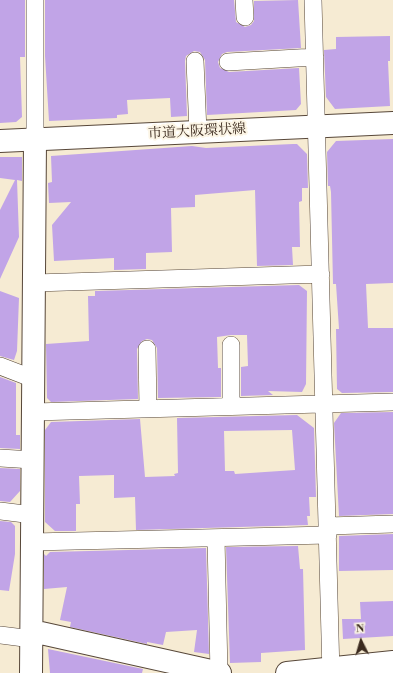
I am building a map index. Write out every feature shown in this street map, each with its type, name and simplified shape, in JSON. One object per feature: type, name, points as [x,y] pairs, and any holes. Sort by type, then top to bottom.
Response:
[{"type":"street","points":[[32,673],[35,283],[35,0]]},
{"type":"street","points":[[244,0],[245,17]]},
{"type":"street","points":[[313,0],[332,671]]},
{"type":"street","points":[[228,62],[315,57]]},
{"type":"street","points":[[195,61],[198,132]]},
{"type":"street","name":"市道大阪環状線","points":[[0,141],[393,123]]},
{"type":"street","points":[[35,283],[321,274]]},
{"type":"street","points":[[231,345],[231,406]]},
{"type":"street","points":[[147,349],[148,409]]},
{"type":"street","points":[[0,366],[34,379]]},
{"type":"street","points":[[34,412],[393,402]]},
{"type":"street","points":[[0,458],[33,460]]},
{"type":"street","points":[[0,511],[33,515]]},
{"type":"street","points":[[32,542],[216,538],[393,524]]},
{"type":"street","points":[[0,635],[32,635],[168,667],[219,673],[216,538]]},
{"type":"street","points":[[287,673],[332,671],[393,662]]},
{"type":"building","points":[[0,0],[25,0],[25,57],[20,57],[22,117],[16,122],[0,123]]},
{"type":"building","points":[[45,0],[234,0],[236,22],[245,27],[251,25],[254,21],[254,1],[298,0],[301,48],[227,52],[222,54],[218,62],[220,68],[229,72],[299,68],[301,104],[296,110],[207,115],[205,60],[200,52],[194,51],[186,56],[185,61],[187,116],[171,117],[170,98],[127,100],[128,114],[117,115],[117,118],[49,121],[45,56]]},
{"type":"building","points":[[390,36],[390,61],[388,61],[390,106],[335,109],[326,97],[324,50],[336,49],[336,37]]},
{"type":"building","points":[[393,139],[393,283],[366,284],[368,328],[393,328],[393,392],[342,393],[337,389],[336,329],[339,329],[336,284],[333,284],[331,192],[330,186],[328,186],[327,152],[336,141]]},
{"type":"building","points":[[297,144],[307,154],[308,188],[302,188],[302,201],[299,202],[300,247],[292,247],[293,265],[257,266],[255,190],[195,195],[195,207],[171,208],[172,252],[146,253],[146,269],[114,270],[114,258],[54,261],[52,225],[71,202],[49,203],[48,183],[52,182],[51,156],[192,146],[206,148]]},
{"type":"building","points":[[0,157],[22,157],[22,181],[17,180],[19,237],[0,279],[0,210],[15,180],[0,178]]},
{"type":"building","points":[[299,285],[307,291],[306,384],[302,392],[268,391],[273,395],[241,396],[241,367],[248,366],[247,335],[231,335],[217,337],[218,368],[221,368],[221,397],[158,398],[157,348],[152,340],[147,339],[142,341],[137,349],[138,399],[51,402],[47,398],[46,344],[89,341],[88,296],[95,296],[95,291]]},
{"type":"building","points":[[0,291],[19,298],[17,351],[14,360],[0,356]]},
{"type":"building","points":[[0,377],[16,383],[16,435],[20,435],[20,449],[0,448]]},
{"type":"building","points":[[393,412],[393,514],[339,516],[334,423],[341,413]]},
{"type":"building","points":[[297,415],[314,428],[316,497],[309,497],[310,516],[307,516],[308,525],[136,530],[135,497],[114,498],[114,475],[79,476],[80,504],[76,504],[76,531],[55,531],[45,522],[45,430],[51,422],[140,419],[145,477],[175,476],[174,474],[178,473],[177,418]],"holes":[[[292,430],[295,470],[235,474],[234,471],[225,471],[224,431]]]},
{"type":"building","points":[[0,468],[20,469],[20,491],[10,502],[0,501]]},
{"type":"building","points":[[0,521],[11,522],[15,526],[15,554],[9,591],[0,590]]},
{"type":"building","points":[[393,534],[393,570],[339,571],[339,536]]},
{"type":"building","points":[[298,546],[300,569],[303,569],[305,650],[261,653],[261,662],[230,663],[226,547]]},
{"type":"building","points":[[206,548],[209,654],[194,652],[197,630],[166,632],[163,645],[147,642],[147,644],[70,627],[71,622],[60,620],[67,587],[44,589],[44,554],[46,556],[50,552]]},
{"type":"building","points":[[393,601],[393,636],[343,639],[342,619],[361,619],[360,602]]},
{"type":"building","points":[[48,649],[143,669],[142,673],[50,673]]}]
